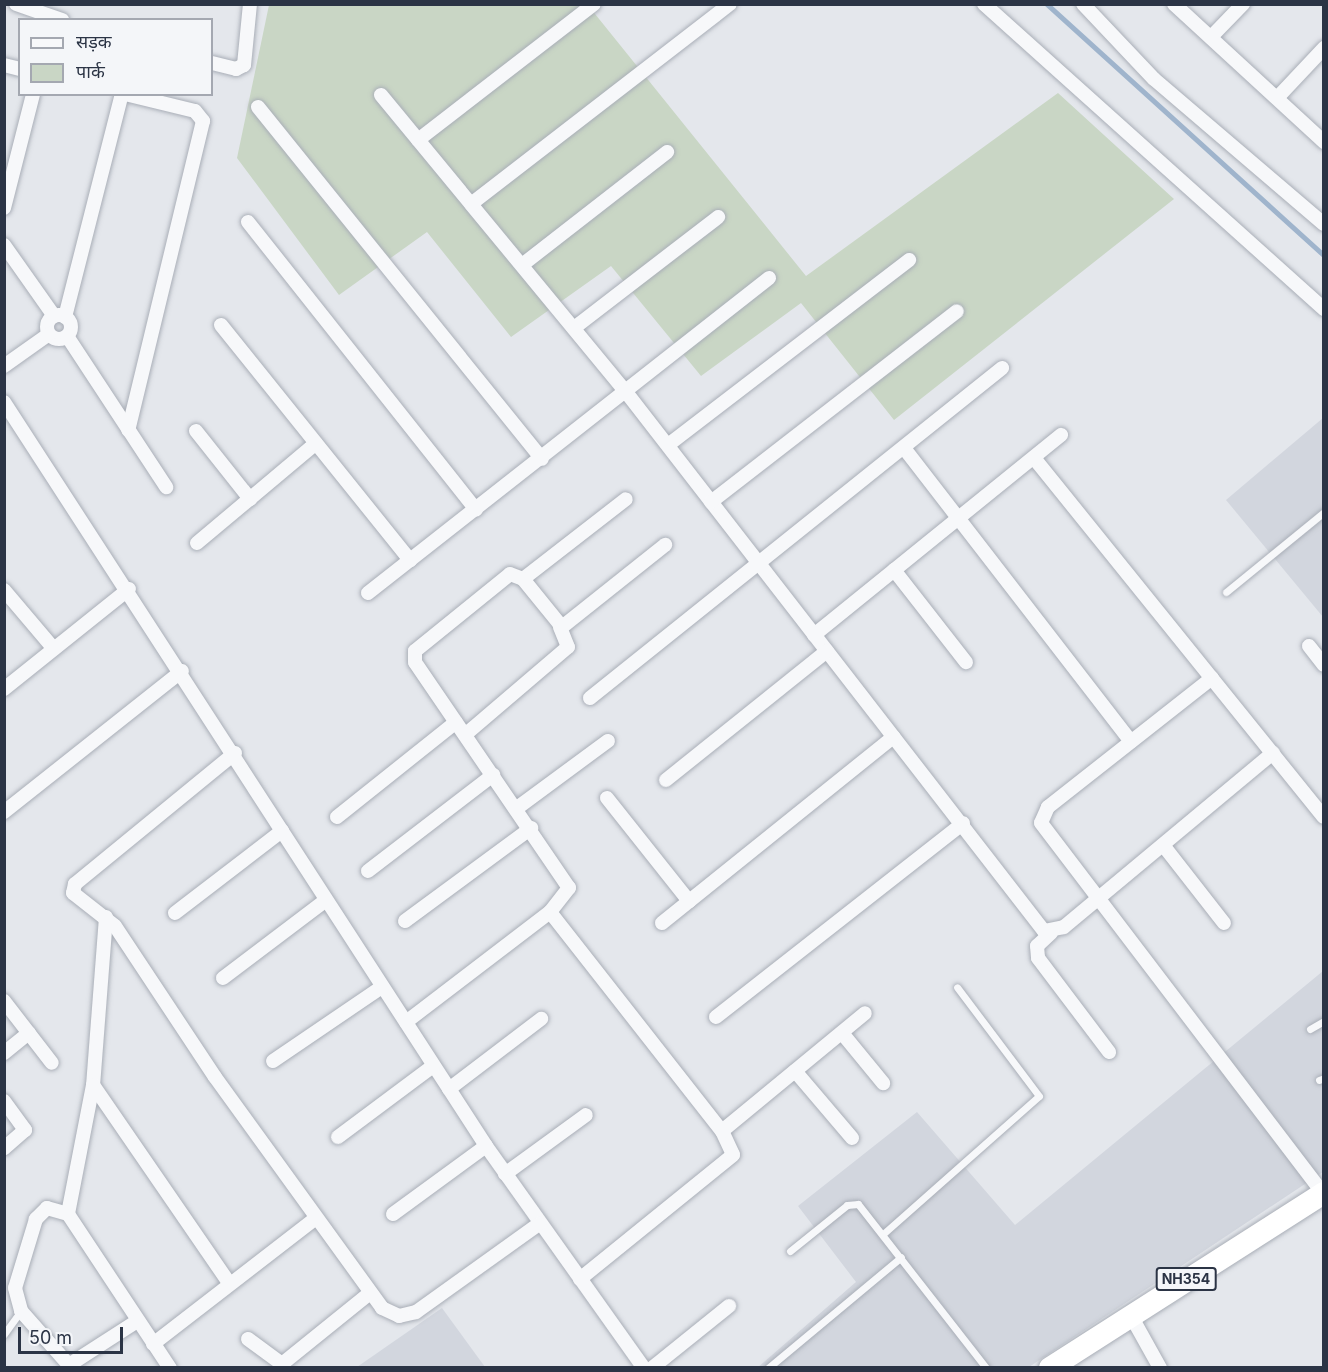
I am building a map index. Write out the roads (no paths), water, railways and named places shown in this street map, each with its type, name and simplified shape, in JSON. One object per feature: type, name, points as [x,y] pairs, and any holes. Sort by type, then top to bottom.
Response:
[{"type":"highway","name":"NH354","points":[[1050,1368],[1130,1314],[1323,1193]]},
{"type":"street","points":[[16,4],[56,18]]},
{"type":"street","points":[[213,63],[236,69],[244,65],[250,4]]},
{"type":"street","points":[[418,140],[594,4]]},
{"type":"street","points":[[471,204],[730,4]]},
{"type":"street","points":[[984,4],[1323,309]]},
{"type":"street","points":[[1083,4],[1154,79],[1323,224]]},
{"type":"street","points":[[1174,4],[1212,36],[1323,142]]},
{"type":"street","points":[[1212,36],[1243,4]]},
{"type":"street","points":[[1277,98],[1323,48]]},
{"type":"street","points":[[381,95],[626,392],[963,823],[1040,927],[1051,933]]},
{"type":"street","points":[[4,208],[32,96]]},
{"type":"street","points":[[4,366],[49,334],[60,316],[123,96]]},
{"type":"street","points":[[128,429],[203,121],[195,111],[132,96]]},
{"type":"street","points":[[258,107],[542,459]]},
{"type":"street","points":[[522,265],[667,152]]},
{"type":"street","points":[[574,328],[718,217]]},
{"type":"street","points":[[248,222],[476,510]]},
{"type":"street","points":[[4,245],[60,316],[71,326],[67,336],[60,339],[49,334]]},
{"type":"street","points":[[668,445],[909,260]]},
{"type":"street","points":[[368,593],[542,459],[769,278]]},
{"type":"street","points":[[711,502],[957,311]]},
{"type":"street","points":[[221,325],[410,560]]},
{"type":"street","points":[[67,336],[166,487]]},
{"type":"street","points":[[590,698],[1002,368]]},
{"type":"street","points":[[4,402],[129,588],[326,900],[486,1146],[539,1224],[644,1368]]},
{"type":"street","points":[[196,431],[250,499]]},
{"type":"street","points":[[814,635],[1062,435]]},
{"type":"street","points":[[197,543],[316,443]]},
{"type":"street","points":[[904,448],[1131,742]]},
{"type":"street","points":[[1034,458],[1323,817]]},
{"type":"street","points":[[523,579],[626,499]]},
{"type":"street","points":[[560,627],[665,545]]},
{"type":"street","points":[[894,570],[966,662]]},
{"type":"street","points":[[406,1022],[550,912],[569,888],[518,808],[493,775],[465,735],[456,722],[415,662],[415,651],[507,576],[523,579],[560,627],[568,647],[465,735]]},
{"type":"street","points":[[4,689],[129,588]]},
{"type":"street","points":[[7,598],[54,650]]},
{"type":"street","points":[[1309,646],[1323,665]]},
{"type":"street","points":[[666,780],[827,651]]},
{"type":"street","points":[[4,812],[182,670]]},
{"type":"street","points":[[1212,678],[1041,817],[1043,829],[1323,1193]]},
{"type":"street","points":[[337,817],[456,722]]},
{"type":"street","points":[[662,923],[893,736]]},
{"type":"street","points":[[518,808],[608,741]]},
{"type":"street","points":[[235,753],[75,884],[75,897],[106,917],[316,1218],[370,1293],[391,1314],[416,1312],[539,1224]]},
{"type":"street","points":[[1109,1052],[1038,958],[1037,946],[1097,900],[1272,753]]},
{"type":"street","points":[[368,871],[493,775]]},
{"type":"street","points":[[608,798],[689,901]]},
{"type":"street","points":[[716,1017],[963,823]]},
{"type":"street","points":[[405,921],[531,828]]},
{"type":"street","points":[[175,913],[282,831]]},
{"type":"street","points":[[1163,845],[1224,923]]},
{"type":"street","points":[[223,978],[326,900]]},
{"type":"street","points":[[550,912],[722,1131],[733,1155],[726,1166],[580,1279]]},
{"type":"street","points":[[68,1214],[93,1085],[106,917]]},
{"type":"street","points":[[273,1061],[382,987]]},
{"type":"street","points":[[4,1001],[52,1063]]},
{"type":"street","points":[[722,1131],[866,1013]]},
{"type":"street","points":[[449,1089],[542,1019]]},
{"type":"street","points":[[4,1053],[29,1033]]},
{"type":"street","points":[[842,1033],[883,1083]]},
{"type":"street","points":[[338,1137],[433,1066]]},
{"type":"street","points":[[795,1071],[852,1138]]},
{"type":"street","points":[[93,1085],[229,1282]]},
{"type":"street","points":[[4,1101],[25,1130],[4,1148]]},
{"type":"street","points":[[506,1174],[586,1115]]},
{"type":"street","points":[[393,1214],[486,1146]]},
{"type":"street","points":[[137,1321],[69,1365],[21,1311],[15,1288],[36,1219],[47,1208],[68,1214],[170,1368]]},
{"type":"street","points":[[153,1344],[229,1282],[316,1218]]},
{"type":"street","points":[[248,1339],[282,1364],[370,1293]]},
{"type":"street","points":[[652,1368],[729,1306]]},
{"type":"street","points":[[1130,1314],[1160,1368]]},
{"type":"lane","points":[[1226,592],[1323,512]]},
{"type":"lane","points":[[884,1234],[1039,1096],[957,987]]},
{"type":"lane","points":[[1310,1029],[1323,1021]]},
{"type":"lane","points":[[790,1251],[850,1203],[862,1207],[986,1368]]},
{"type":"lane","points":[[768,1368],[901,1257]]},
{"type":"lane","points":[[4,1334],[21,1311]]},
{"type":"waterway","points":[[1047,4],[1324,255]]}]
